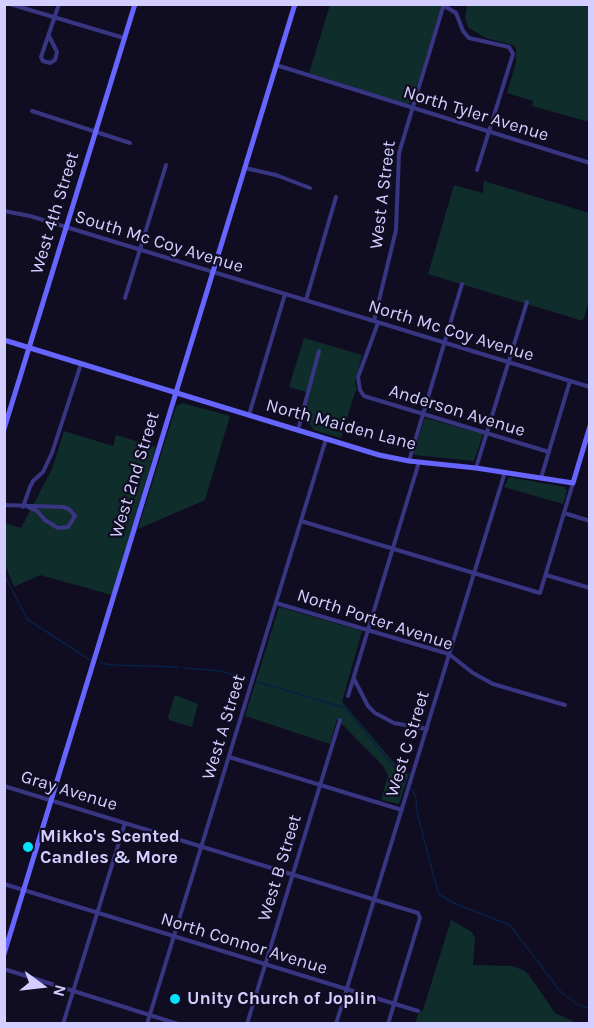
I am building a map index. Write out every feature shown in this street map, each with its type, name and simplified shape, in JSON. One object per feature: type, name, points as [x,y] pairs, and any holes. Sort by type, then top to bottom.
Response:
[{"type":"street","points":[[10,4],[124,38]]},
{"type":"street","points":[[49,36],[57,52],[55,60],[50,63],[43,61],[41,57],[59,4]]},
{"type":"street","name":"West 4th Street","points":[[4,429],[135,4]]},
{"type":"street","name":"West 2nd Street","points":[[4,954],[295,4]]},
{"type":"street","points":[[444,5],[456,13],[468,38],[509,47],[513,54],[477,170]]},
{"type":"street","name":"West A Street","points":[[361,393],[358,378],[376,322],[396,230],[399,153],[444,5]]},
{"type":"street","name":"North Tyler Avenue","points":[[276,66],[590,163]]},
{"type":"street","points":[[32,111],[130,143]]},
{"type":"street","points":[[125,298],[166,165]]},
{"type":"street","points":[[245,168],[310,188]]},
{"type":"street","points":[[306,300],[336,197]]},
{"type":"street","name":"South Mc Coy Avenue","points":[[4,211],[14,211],[306,300]]},
{"type":"street","points":[[409,461],[462,284]]},
{"type":"street","points":[[249,416],[285,294]]},
{"type":"street","name":"North Mc Coy Avenue","points":[[306,300],[590,387]]},
{"type":"street","points":[[476,468],[527,302]]},
{"type":"street","name":"North Maiden Lane","points":[[4,340],[379,455],[573,483]]},
{"type":"street","points":[[298,431],[319,351]]},
{"type":"street","points":[[25,507],[33,481],[43,472],[52,453],[81,363]]},
{"type":"street","points":[[541,478],[570,381]]},
{"type":"street","name":"Anderson Avenue","points":[[361,393],[368,398],[549,452]]},
{"type":"street","points":[[301,521],[540,593],[590,426]]},
{"type":"street","name":"West A Street","points":[[147,1023],[326,439]]},
{"type":"street","points":[[348,696],[419,462]]},
{"type":"street","name":"West C Street","points":[[336,1023],[505,472]]},
{"type":"street","points":[[4,505],[63,507],[69,509],[75,516],[68,527],[58,528],[45,520],[37,511],[25,507]]},
{"type":"street","points":[[564,513],[590,521]]},
{"type":"street","points":[[546,575],[590,588]]},
{"type":"street","name":"North Porter Avenue","points":[[276,603],[449,654],[483,680],[565,705]]},
{"type":"street","points":[[354,679],[368,706],[375,713],[394,723],[427,729]]},
{"type":"street","name":"West B Street","points":[[247,1023],[340,720]]},
{"type":"street","points":[[229,757],[402,810]]},
{"type":"street","name":"Gray Avenue","points":[[4,786],[416,912],[419,915],[393,1004]]},
{"type":"street","points":[[63,1023],[125,823]]},
{"type":"street","name":"North Connor Avenue","points":[[4,884],[418,1011]]},
{"type":"street","points":[[4,969],[178,1023]]},
{"type":"street","points":[[388,1023],[393,1004]]},
{"type":"green space","points":[[330,5],[442,5],[412,102],[407,104],[309,73]]},
{"type":"green space","points":[[467,5],[589,5],[589,122],[532,106],[533,101],[507,93],[516,62],[516,49],[513,45],[486,38],[469,28],[465,19]]},
{"type":"green space","points":[[484,181],[589,213],[589,301],[583,321],[428,274],[454,185],[483,193]]},
{"type":"green space","points":[[304,338],[362,355],[355,382],[357,391],[341,438],[314,430],[304,416],[310,393],[289,387]]},
{"type":"green space","points":[[182,403],[230,416],[205,500],[138,529],[176,406]]},
{"type":"green space","points":[[425,418],[483,434],[474,461],[414,455]]},
{"type":"green space","points":[[64,431],[113,446],[116,435],[156,447],[112,595],[40,575],[14,587],[5,564],[4,523],[21,528],[52,469]]},
{"type":"green space","points":[[509,477],[564,487],[567,491],[563,504],[504,487]]},
{"type":"green space","points":[[279,607],[362,631],[342,702],[402,772],[409,774],[399,804],[381,800],[388,776],[383,766],[337,719],[330,744],[245,716]]},
{"type":"green space","points":[[175,695],[198,704],[192,727],[169,720]]},
{"type":"green space","points":[[451,920],[472,932],[475,939],[473,965],[512,966],[523,970],[529,975],[555,1013],[577,1023],[415,1024],[419,1012],[423,1010]]},
{"type":"waterway","points":[[4,574],[27,619],[90,660]]},
{"type":"waterway","points":[[100,663],[178,667]]},
{"type":"waterway","points":[[184,668],[222,671],[247,680]]},
{"type":"waterway","points":[[258,682],[345,708],[407,782]]},
{"type":"waterway","points":[[412,789],[440,895],[456,904],[510,925],[561,992],[578,1005],[590,1009]]},
{"type":"place","name":"Mikko's Scented Candles & More","points":[[28,847]]},
{"type":"place","name":"Unity Church of Joplin","points":[[175,999]]}]
